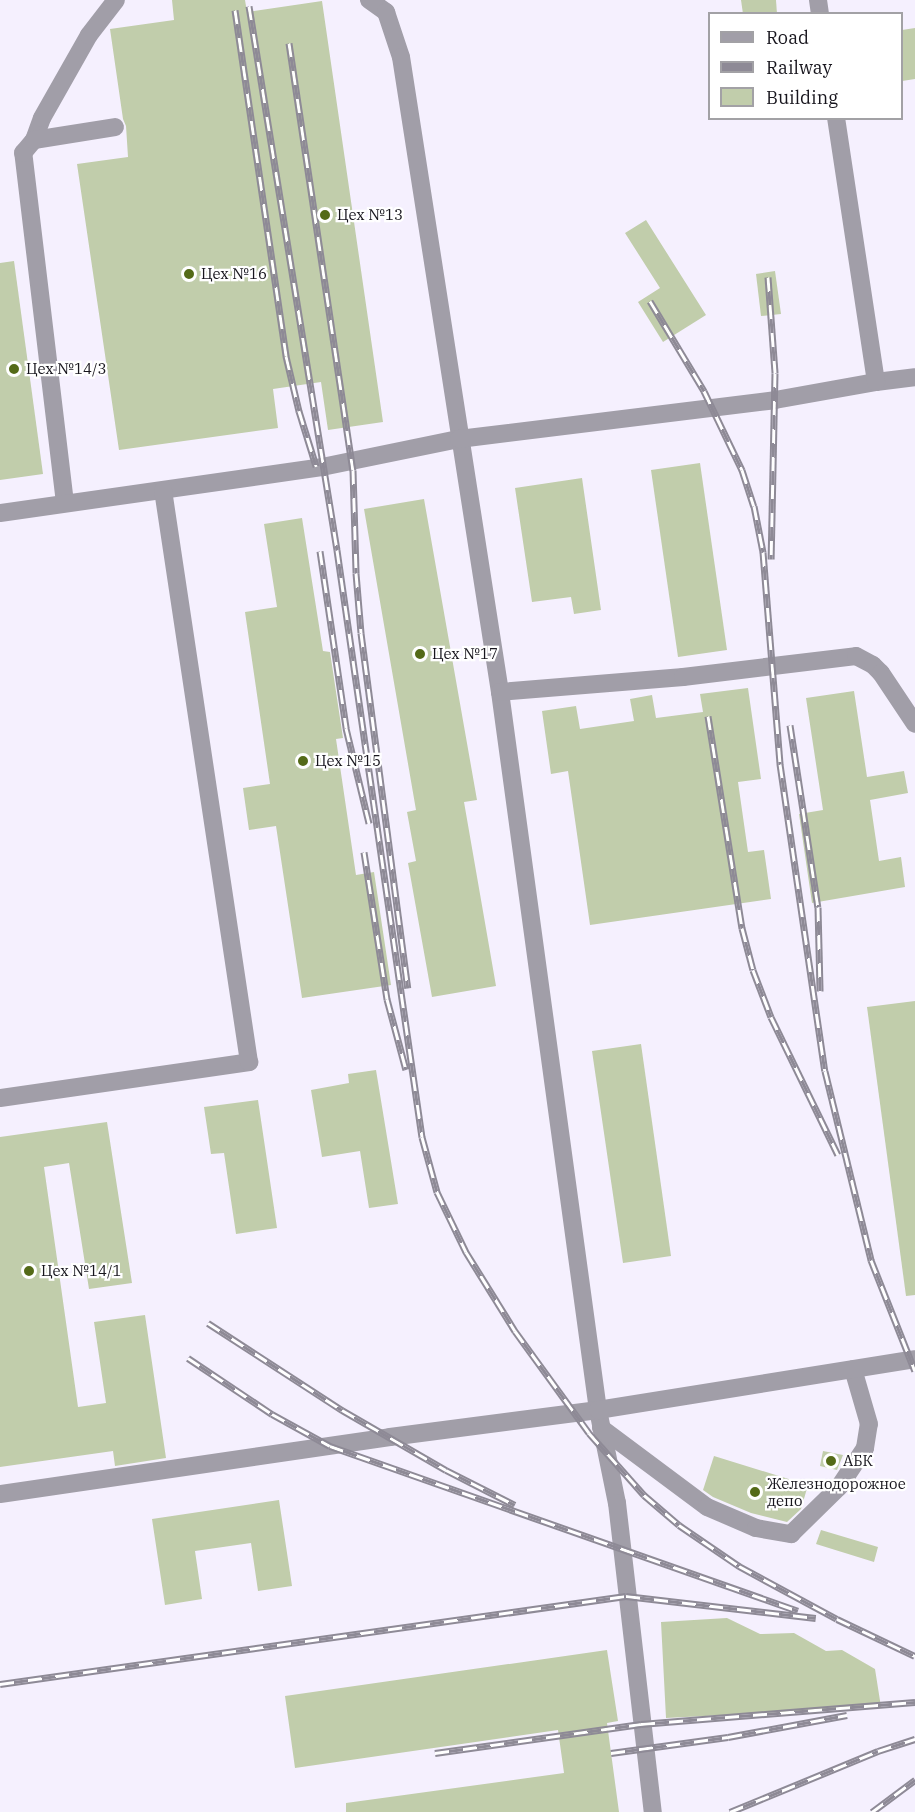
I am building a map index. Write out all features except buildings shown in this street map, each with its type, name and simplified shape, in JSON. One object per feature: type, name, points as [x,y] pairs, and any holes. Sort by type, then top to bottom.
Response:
[{"type":"lane","points":[[65,503],[23,153],[34,141],[42,118],[89,34],[116,0]]},
{"type":"lane","points":[[369,0],[386,12],[401,57],[500,692],[600,1419],[617,1503],[653,1812]]},
{"type":"lane","points":[[836,120],[876,382]]},
{"type":"lane","points":[[34,141],[115,126]]},
{"type":"lane","points":[[0,513],[322,467],[459,439],[775,400],[915,377]]},
{"type":"lane","points":[[0,1098],[249,1062],[163,490]]},
{"type":"lane","points":[[500,692],[683,677],[856,656],[873,665],[881,673],[915,724]]},
{"type":"lane","points":[[0,1494],[366,1441],[600,1419],[915,1359]]},
{"type":"lane","points":[[600,1419],[707,1507],[756,1528],[791,1534],[839,1487],[865,1448],[869,1424],[854,1369]]},
{"type":"railway","points":[[249,6],[337,550],[422,1137],[437,1192],[466,1252],[515,1331],[589,1433],[644,1495],[679,1525],[739,1566],[837,1619],[915,1656]]},
{"type":"railway","points":[[235,10],[286,356],[299,411],[316,466]]},
{"type":"railway","points":[[289,43],[353,470],[356,573],[361,633],[408,988]]},
{"type":"railway","points":[[768,277],[775,373],[771,559]]},
{"type":"railway","points":[[650,301],[704,391],[742,470],[754,506],[763,552],[780,764],[825,1071],[871,1260],[915,1371]]},
{"type":"railway","points":[[320,551],[346,728],[369,823]]},
{"type":"railway","points":[[708,716],[742,928],[753,970],[771,1017],[838,1155]]},
{"type":"railway","points":[[790,725],[818,907],[820,991]]},
{"type":"railway","points":[[364,852],[387,999],[406,1070]]},
{"type":"railway","points":[[208,1323],[342,1410],[446,1470],[515,1505]]},
{"type":"railway","points":[[188,1358],[272,1414],[330,1446],[798,1611]]},
{"type":"railway","points":[[0,1684],[626,1596],[816,1618]]},
{"type":"railway","points":[[435,1753],[641,1724],[915,1702]]},
{"type":"railway","points":[[611,1753],[728,1737],[847,1715]]},
{"type":"railway","points":[[730,1812],[878,1751],[915,1739]]},
{"type":"railway","points":[[872,1812],[915,1780]]},
{"type":"place","name":"Цех №13","points":[[325,215]]},
{"type":"place","name":"Цех №16","points":[[189,274]]},
{"type":"place","name":"Цех №14/3","points":[[14,369]]},
{"type":"place","name":"Цех №17","points":[[420,654]]},
{"type":"place","name":"Цех №15","points":[[303,761]]},
{"type":"place","name":"Цех №14/1","points":[[29,1271]]},
{"type":"place","name":"АБК","points":[[831,1461]]},
{"type":"place","name":"Железнодорожное депо","points":[[755,1492]]}]
